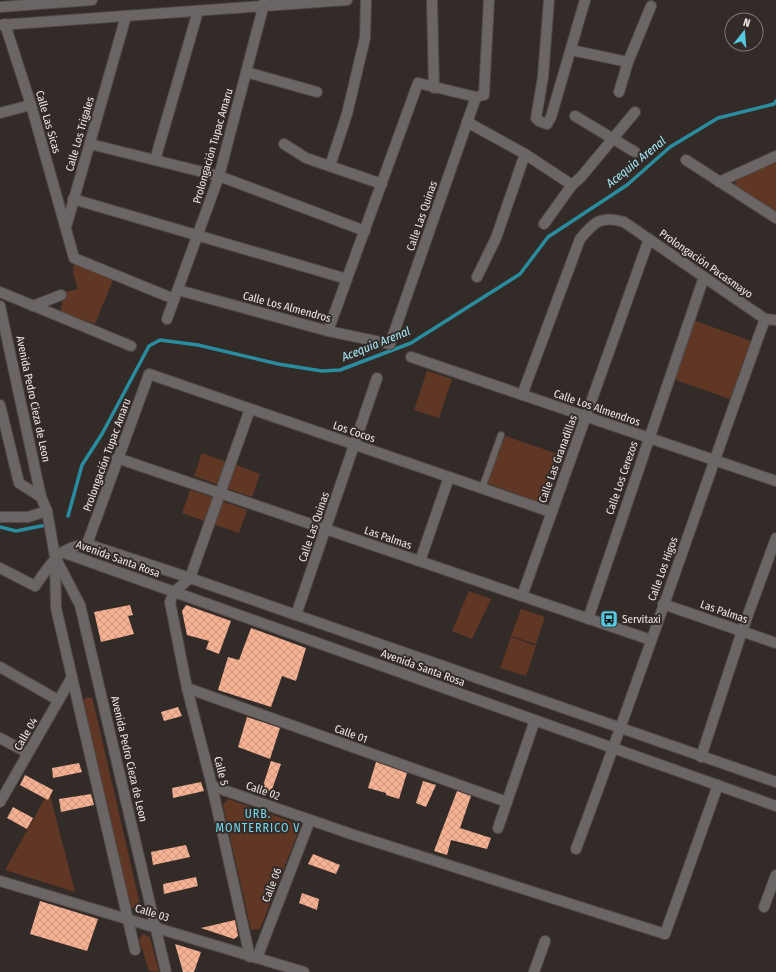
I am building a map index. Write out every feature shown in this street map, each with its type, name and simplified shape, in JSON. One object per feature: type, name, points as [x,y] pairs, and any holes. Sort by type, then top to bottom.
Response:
[{"type":"street","points":[[0,7],[92,0]]},
{"type":"street","points":[[2,25],[198,11],[264,3],[347,0]]},
{"type":"street","points":[[330,166],[347,114],[365,38],[366,0]]},
{"type":"street","points":[[432,0],[434,88]]},
{"type":"street","name":"Calle Las Quinas","points":[[390,344],[476,97],[484,95],[489,0]]},
{"type":"street","points":[[549,0],[543,77],[536,118],[539,121],[549,123],[585,0]]},
{"type":"street","name":"Prolongación Tupac Amaru","points":[[167,318],[219,176],[264,3]]},
{"type":"street","points":[[619,92],[628,62],[651,6]]},
{"type":"street","points":[[155,160],[198,11]]},
{"type":"street","name":"Calle Los Trigales","points":[[74,258],[66,227],[126,16]]},
{"type":"street","name":"Calle Las Sicas","points":[[2,25],[30,105],[66,227]]},
{"type":"street","points":[[571,50],[628,62]]},
{"type":"street","points":[[246,72],[317,92]]},
{"type":"street","points":[[328,331],[418,84],[476,97]]},
{"type":"street","points":[[0,112],[30,105]]},
{"type":"street","points":[[544,224],[572,185],[581,177],[635,112]]},
{"type":"street","points":[[575,116],[635,152]]},
{"type":"street","points":[[467,122],[525,154],[572,185]]},
{"type":"street","points":[[90,144],[219,176],[365,231]]},
{"type":"street","points":[[284,144],[306,158],[382,184]]},
{"type":"street","points":[[477,277],[496,238],[525,154]]},
{"type":"street","points":[[719,182],[776,156]]},
{"type":"street","points":[[686,160],[776,218]]},
{"type":"street","points":[[73,198],[347,279]]},
{"type":"street","name":"Prolongación Pacasmayo","points":[[522,395],[580,239],[592,224],[609,218],[624,222],[765,319],[776,320]]},
{"type":"street","name":"Calle Las Granadillas","points":[[522,596],[649,239]]},
{"type":"street","name":"Calle Los Almendros","points":[[74,258],[176,295],[390,344]]},
{"type":"street","name":"Calle Los Cerezos","points":[[588,618],[704,277]]},
{"type":"street","points":[[0,292],[131,346]]},
{"type":"street","points":[[33,306],[61,295]]},
{"type":"street","name":"Avenida Pedro Cieza de Leon","points":[[0,306],[42,497],[48,515],[51,532],[59,555],[80,605],[166,972]]},
{"type":"street","name":"Calle Los Higos","points":[[576,849],[621,729],[714,460],[765,319]]},
{"type":"street","name":"Calle Los Almendros","points":[[411,357],[776,481]]},
{"type":"street","name":"Prolongación Tupac Amaru","points":[[88,544],[149,374]]},
{"type":"street","name":"Los Cocos","points":[[149,374],[551,512]]},
{"type":"street","name":"Calle Las Quinas","points":[[296,615],[377,378]]},
{"type":"street","points":[[0,405],[19,483],[42,497]]},
{"type":"street","points":[[174,592],[190,578],[250,409]]},
{"type":"street","name":"Las Palmas","points":[[118,458],[651,640]]},
{"type":"street","points":[[420,561],[449,477]]},
{"type":"street","points":[[0,517],[28,518],[48,515]]},
{"type":"street","points":[[701,757],[742,631],[772,560],[776,538]]},
{"type":"street","name":"Avenida Santa Rosa","points":[[59,555],[73,545],[88,544],[190,578],[776,782]]},
{"type":"street","points":[[0,568],[35,586],[59,555]]},
{"type":"street","name":"Avenida Pedro Cieza de Leon","points":[[59,555],[56,608],[135,950]]},
{"type":"street","name":"Avenida Santa Rosa","points":[[59,555],[174,592],[776,806]]},
{"type":"street","name":"Calle 5","points":[[174,592],[170,602],[187,688],[254,957]]},
{"type":"street","name":"Las Palmas","points":[[664,604],[776,643]]},
{"type":"street","points":[[0,667],[58,700]]},
{"type":"street","name":"Calle 04","points":[[0,802],[72,677]]},
{"type":"street","name":"Calle 01","points":[[187,688],[506,802]]},
{"type":"street","points":[[498,828],[535,720]]},
{"type":"street","points":[[0,738],[28,753]]},
{"type":"street","name":"Calle 02","points":[[212,786],[352,834],[665,934],[718,785]]},
{"type":"street","name":"Calle 06","points":[[254,957],[310,820]]},
{"type":"street","points":[[764,907],[776,875]]},
{"type":"street","name":"Calle 03","points":[[0,881],[300,971]]},
{"type":"street","points":[[537,971],[545,941]]},
{"type":"lane","points":[[482,488],[501,434]]},
{"type":"shaded area","points":[[776,160],[776,211],[735,185],[736,179]]},
{"type":"shaded area","points":[[74,262],[114,278],[95,324],[60,312],[65,292],[78,289],[73,272]]},
{"type":"shaded area","points":[[693,320],[751,341],[730,399],[673,379]]},
{"type":"shaded area","points":[[427,371],[452,379],[439,418],[414,410]]},
{"type":"shaded area","points":[[505,436],[564,456],[548,500],[541,503],[487,483]]},
{"type":"shaded area","points":[[202,453],[227,462],[219,485],[194,476]]},
{"type":"shaded area","points":[[234,464],[260,474],[252,497],[226,488]]},
{"type":"shaded area","points":[[190,490],[215,498],[207,522],[182,513]]},
{"type":"shaded area","points":[[221,501],[247,510],[239,533],[213,524]]},
{"type":"shaded area","points":[[469,591],[491,599],[472,639],[452,631]]},
{"type":"shaded area","points":[[521,609],[545,617],[536,644],[511,636]]},
{"type":"shaded area","points":[[511,637],[536,646],[526,676],[500,668]]},
{"type":"shaded area","points":[[86,697],[92,698],[93,701],[140,904],[136,910],[131,907],[82,703]]},
{"type":"shaded area","points":[[49,791],[75,892],[5,870]]},
{"type":"shaded area","points":[[228,799],[301,825],[260,929],[251,930],[223,805]]},
{"type":"shaded area","points":[[143,934],[150,937],[159,972],[149,971],[139,939]]},
{"type":"building","points":[[130,605],[133,615],[128,616],[134,634],[101,642],[94,612]]},
{"type":"building","points":[[186,605],[231,621],[219,654],[206,649],[209,641],[187,635],[182,611]]},
{"type":"building","points":[[251,628],[306,648],[296,681],[282,676],[271,707],[218,690],[228,657],[239,660]]},
{"type":"building","points":[[178,707],[182,716],[164,721],[161,712]]},
{"type":"building","points":[[247,717],[280,728],[270,759],[238,747]]},
{"type":"building","points":[[271,761],[281,764],[270,795],[261,792]]},
{"type":"building","points":[[376,762],[407,773],[399,799],[386,795],[386,793],[368,788]]},
{"type":"building","points":[[79,763],[82,772],[53,778],[52,768]]},
{"type":"building","points":[[25,775],[53,790],[48,800],[20,785]]},
{"type":"building","points":[[423,781],[436,785],[426,807],[416,803]]},
{"type":"building","points":[[201,782],[204,791],[173,798],[172,788]]},
{"type":"building","points":[[457,791],[471,796],[460,828],[491,838],[487,849],[451,840],[447,855],[434,851]]},
{"type":"building","points":[[91,794],[94,805],[61,812],[59,799]]},
{"type":"building","points":[[13,807],[33,818],[27,829],[7,818]]},
{"type":"building","points":[[186,845],[190,857],[153,865],[151,852]]},
{"type":"building","points":[[313,854],[340,865],[336,874],[308,864]]},
{"type":"building","points":[[196,877],[198,886],[164,894],[163,884]]},
{"type":"building","points":[[302,893],[319,899],[317,910],[299,903]]},
{"type":"building","points":[[40,901],[98,919],[87,951],[30,934]]},
{"type":"building","points":[[235,920],[238,936],[234,939],[201,928]]},
{"type":"building","points":[[175,944],[201,952],[194,972],[183,972]]},
{"type":"waterway","name":"Acequia Arenal","points":[[68,516],[82,465],[102,434],[149,346],[160,340],[198,345],[278,364],[322,371],[340,370],[411,343],[520,274],[548,237],[627,185],[670,147],[718,118],[774,104],[776,101]]},
{"type":"waterway","name":"Acequia Arenal","points":[[0,527],[16,531],[46,525]]},
{"type":"place","name":"Servitaxi","points":[[609,619]]},
{"type":"district","name":"URB. MONTERRICO V","points":[[258,821]]}]
